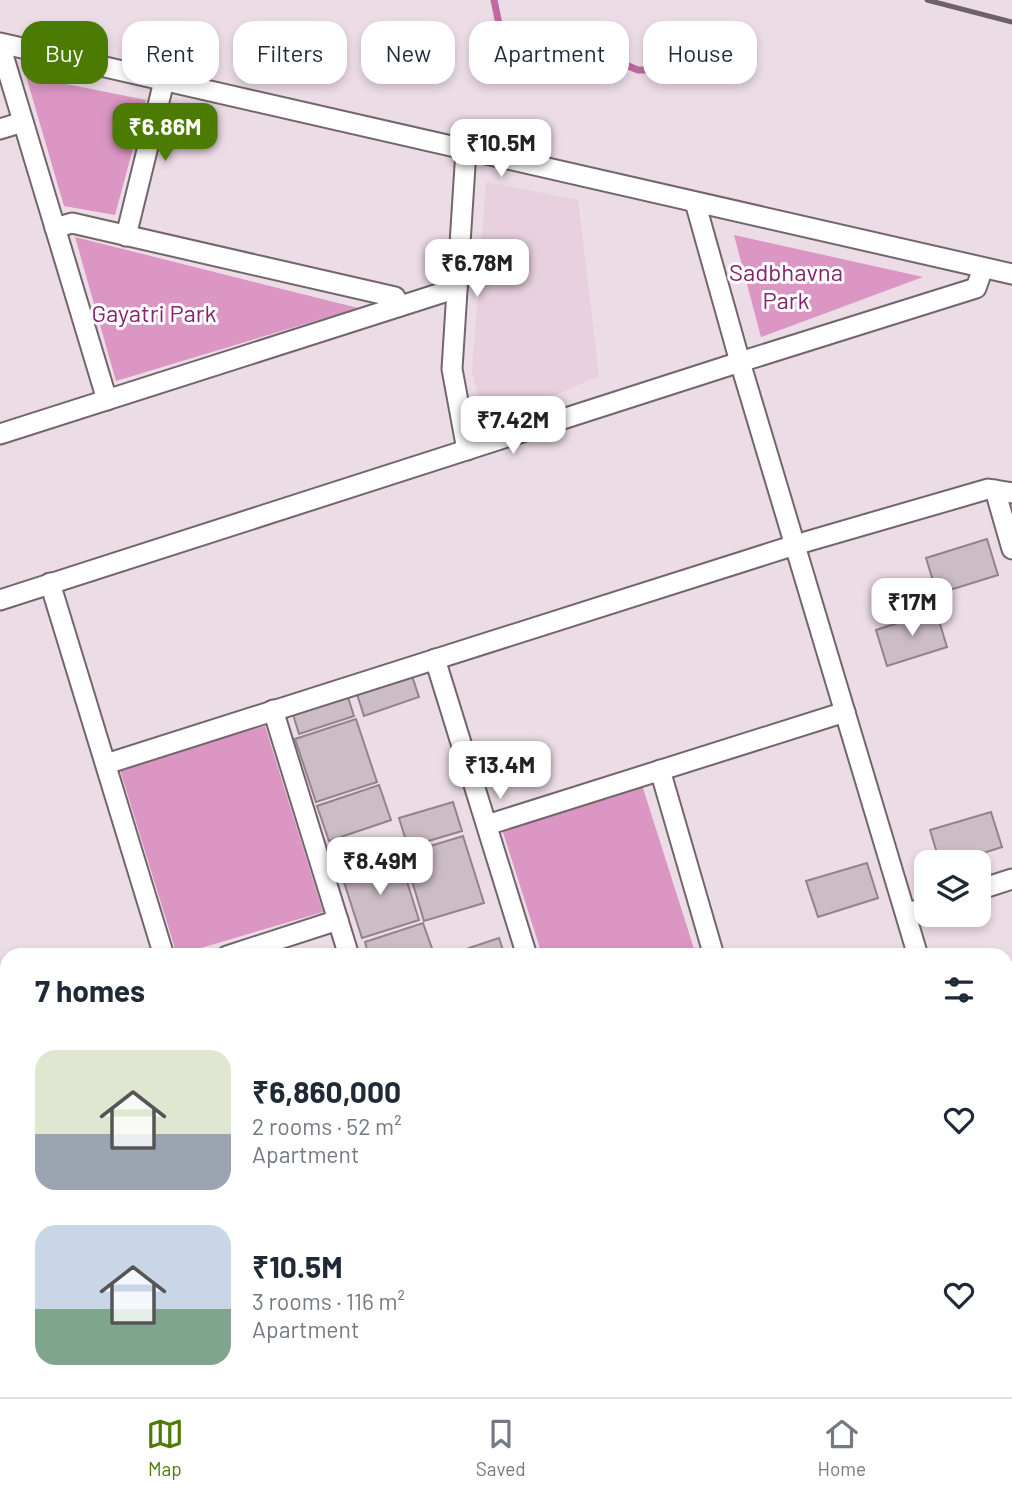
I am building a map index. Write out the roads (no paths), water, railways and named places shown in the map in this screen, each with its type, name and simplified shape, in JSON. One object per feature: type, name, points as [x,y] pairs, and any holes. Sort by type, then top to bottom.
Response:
[{"type":"street","points":[[107,400],[0,44],[122,72]]},
{"type":"street","points":[[126,236],[163,84]]},
{"type":"street","points":[[177,84],[1012,274]]},
{"type":"street","points":[[0,129],[23,122]]},
{"type":"street","points":[[466,150],[452,369],[467,450]]},
{"type":"street","points":[[695,202],[740,362],[916,948]]},
{"type":"street","points":[[55,228],[72,223],[395,297],[400,306]]},
{"type":"street","points":[[0,600],[976,288],[982,268]]},
{"type":"street","points":[[0,434],[457,288]]},
{"type":"street","points":[[106,764],[795,545],[988,489],[1004,492],[1012,549]]},
{"type":"street","points":[[50,583],[161,948]]},
{"type":"street","points":[[435,659],[525,948]]},
{"type":"street","points":[[272,710],[347,948]]},
{"type":"street","points":[[487,825],[845,712]]},
{"type":"street","points":[[660,770],[712,948]]},
{"type":"street","points":[[991,886],[1012,879]]},
{"type":"street","points":[[906,914],[914,911]]},
{"type":"street","points":[[252,948],[338,920]]},
{"type":"waterway","points":[[494,0],[500,29],[543,47],[594,52],[643,70]]},
{"type":"railway","points":[[927,0],[1012,22]]},
{"type":"park label","name":"Sadbhavna Park","points":[[786,285]]},
{"type":"park label","name":"Gayatri Park","points":[[154,312]]}]
